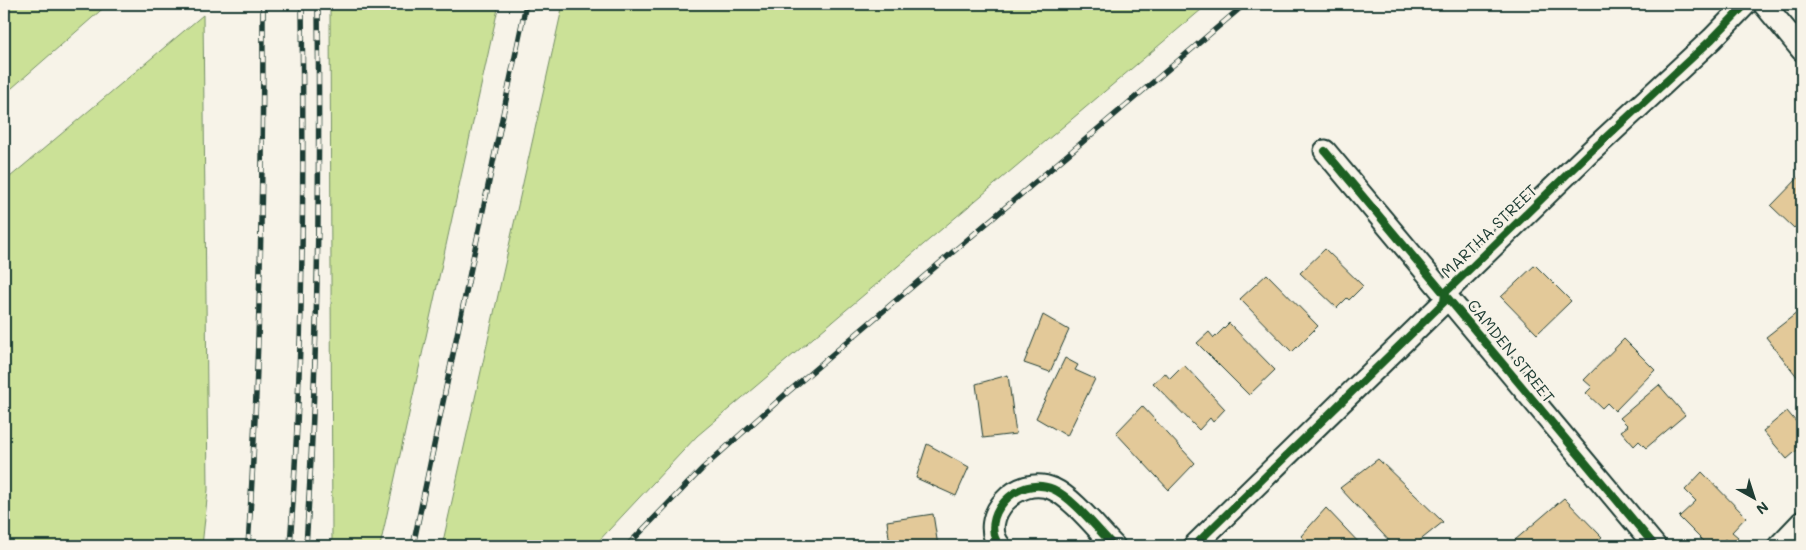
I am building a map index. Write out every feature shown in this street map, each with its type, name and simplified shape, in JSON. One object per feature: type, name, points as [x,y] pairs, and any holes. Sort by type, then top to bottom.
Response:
[{"type":"street","name":"MARTHA STREET","points":[[1194,546],[1444,302],[1445,293],[1589,153],[1712,39],[1746,4]]},
{"type":"street","points":[[1764,4],[1802,50]]},
{"type":"street","name":"CAMDEN STREET","points":[[1325,151],[1655,546]]},
{"type":"street","points":[[1000,546],[996,542],[994,525],[999,508],[1010,494],[1024,487],[1038,485],[1053,489],[1066,498],[1114,546]]},
{"type":"street","points":[[1779,546],[1802,522]]},
{"type":"green space","points":[[4,4],[108,4],[4,95]]},
{"type":"green space","points":[[330,4],[499,4],[380,546],[332,546]]},
{"type":"green space","points":[[563,4],[1208,4],[697,436],[594,546],[442,546]]},
{"type":"green space","points":[[203,15],[208,490],[202,546],[4,546],[4,182]]},
{"type":"building","points":[[1802,174],[1802,220],[1794,228],[1771,206]]},
{"type":"building","points":[[1325,249],[1363,286],[1349,300],[1347,298],[1337,308],[1300,273]]},
{"type":"building","points":[[1535,265],[1571,301],[1537,334],[1501,297]]},
{"type":"building","points":[[1267,274],[1318,326],[1292,352],[1240,299]]},
{"type":"building","points":[[1802,309],[1802,383],[1766,337]]},
{"type":"building","points":[[1043,315],[1069,330],[1050,372],[1024,363]]},
{"type":"building","points":[[1229,323],[1275,370],[1249,395],[1197,343],[1209,332],[1214,338]]},
{"type":"building","points":[[1624,339],[1655,370],[1615,411],[1607,403],[1602,408],[1586,393],[1592,387],[1584,380]]},
{"type":"building","points":[[1065,358],[1078,365],[1075,370],[1095,379],[1067,436],[1036,418]]},
{"type":"building","points":[[1184,365],[1225,409],[1213,422],[1210,418],[1199,430],[1153,383],[1165,373],[1170,379]]},
{"type":"building","points":[[1008,375],[1016,434],[983,438],[976,384]]},
{"type":"building","points":[[1659,385],[1685,415],[1646,448],[1639,441],[1634,446],[1621,431],[1628,426],[1620,418]]},
{"type":"building","points":[[1142,406],[1195,463],[1169,490],[1116,433]]},
{"type":"building","points":[[1787,411],[1802,429],[1802,446],[1787,459],[1763,431]]},
{"type":"building","points":[[927,444],[969,467],[956,496],[916,478]]},
{"type":"building","points":[[1378,459],[1443,522],[1413,546],[1394,546],[1340,488]]},
{"type":"building","points":[[1702,472],[1746,517],[1732,532],[1738,537],[1731,545],[1725,539],[1718,546],[1708,546],[1679,517],[1696,501],[1685,490]]},
{"type":"building","points":[[1564,498],[1602,537],[1591,546],[1508,546]]},
{"type":"building","points":[[1326,508],[1362,546],[1311,546],[1301,536]]},
{"type":"building","points":[[933,514],[938,546],[890,546],[887,521]]},
{"type":"railway","points":[[248,546],[260,275],[263,4]]},
{"type":"railway","points":[[290,546],[298,411],[302,275],[302,4]]},
{"type":"railway","points":[[306,546],[313,411],[317,275],[319,140],[318,4]]},
{"type":"railway","points":[[413,546],[526,4]]},
{"type":"railway","points":[[627,546],[703,468],[788,392],[1245,4]]},
{"type":"cycle path","points":[[1194,546],[1444,302],[1445,293],[1589,153],[1712,39],[1746,4]]},
{"type":"cycle path","points":[[1325,151],[1655,546]]},
{"type":"cycle path","points":[[1000,546],[994,535],[994,523],[997,512],[1004,501],[1026,487],[1039,486],[1053,489],[1069,499],[1114,546]]}]
